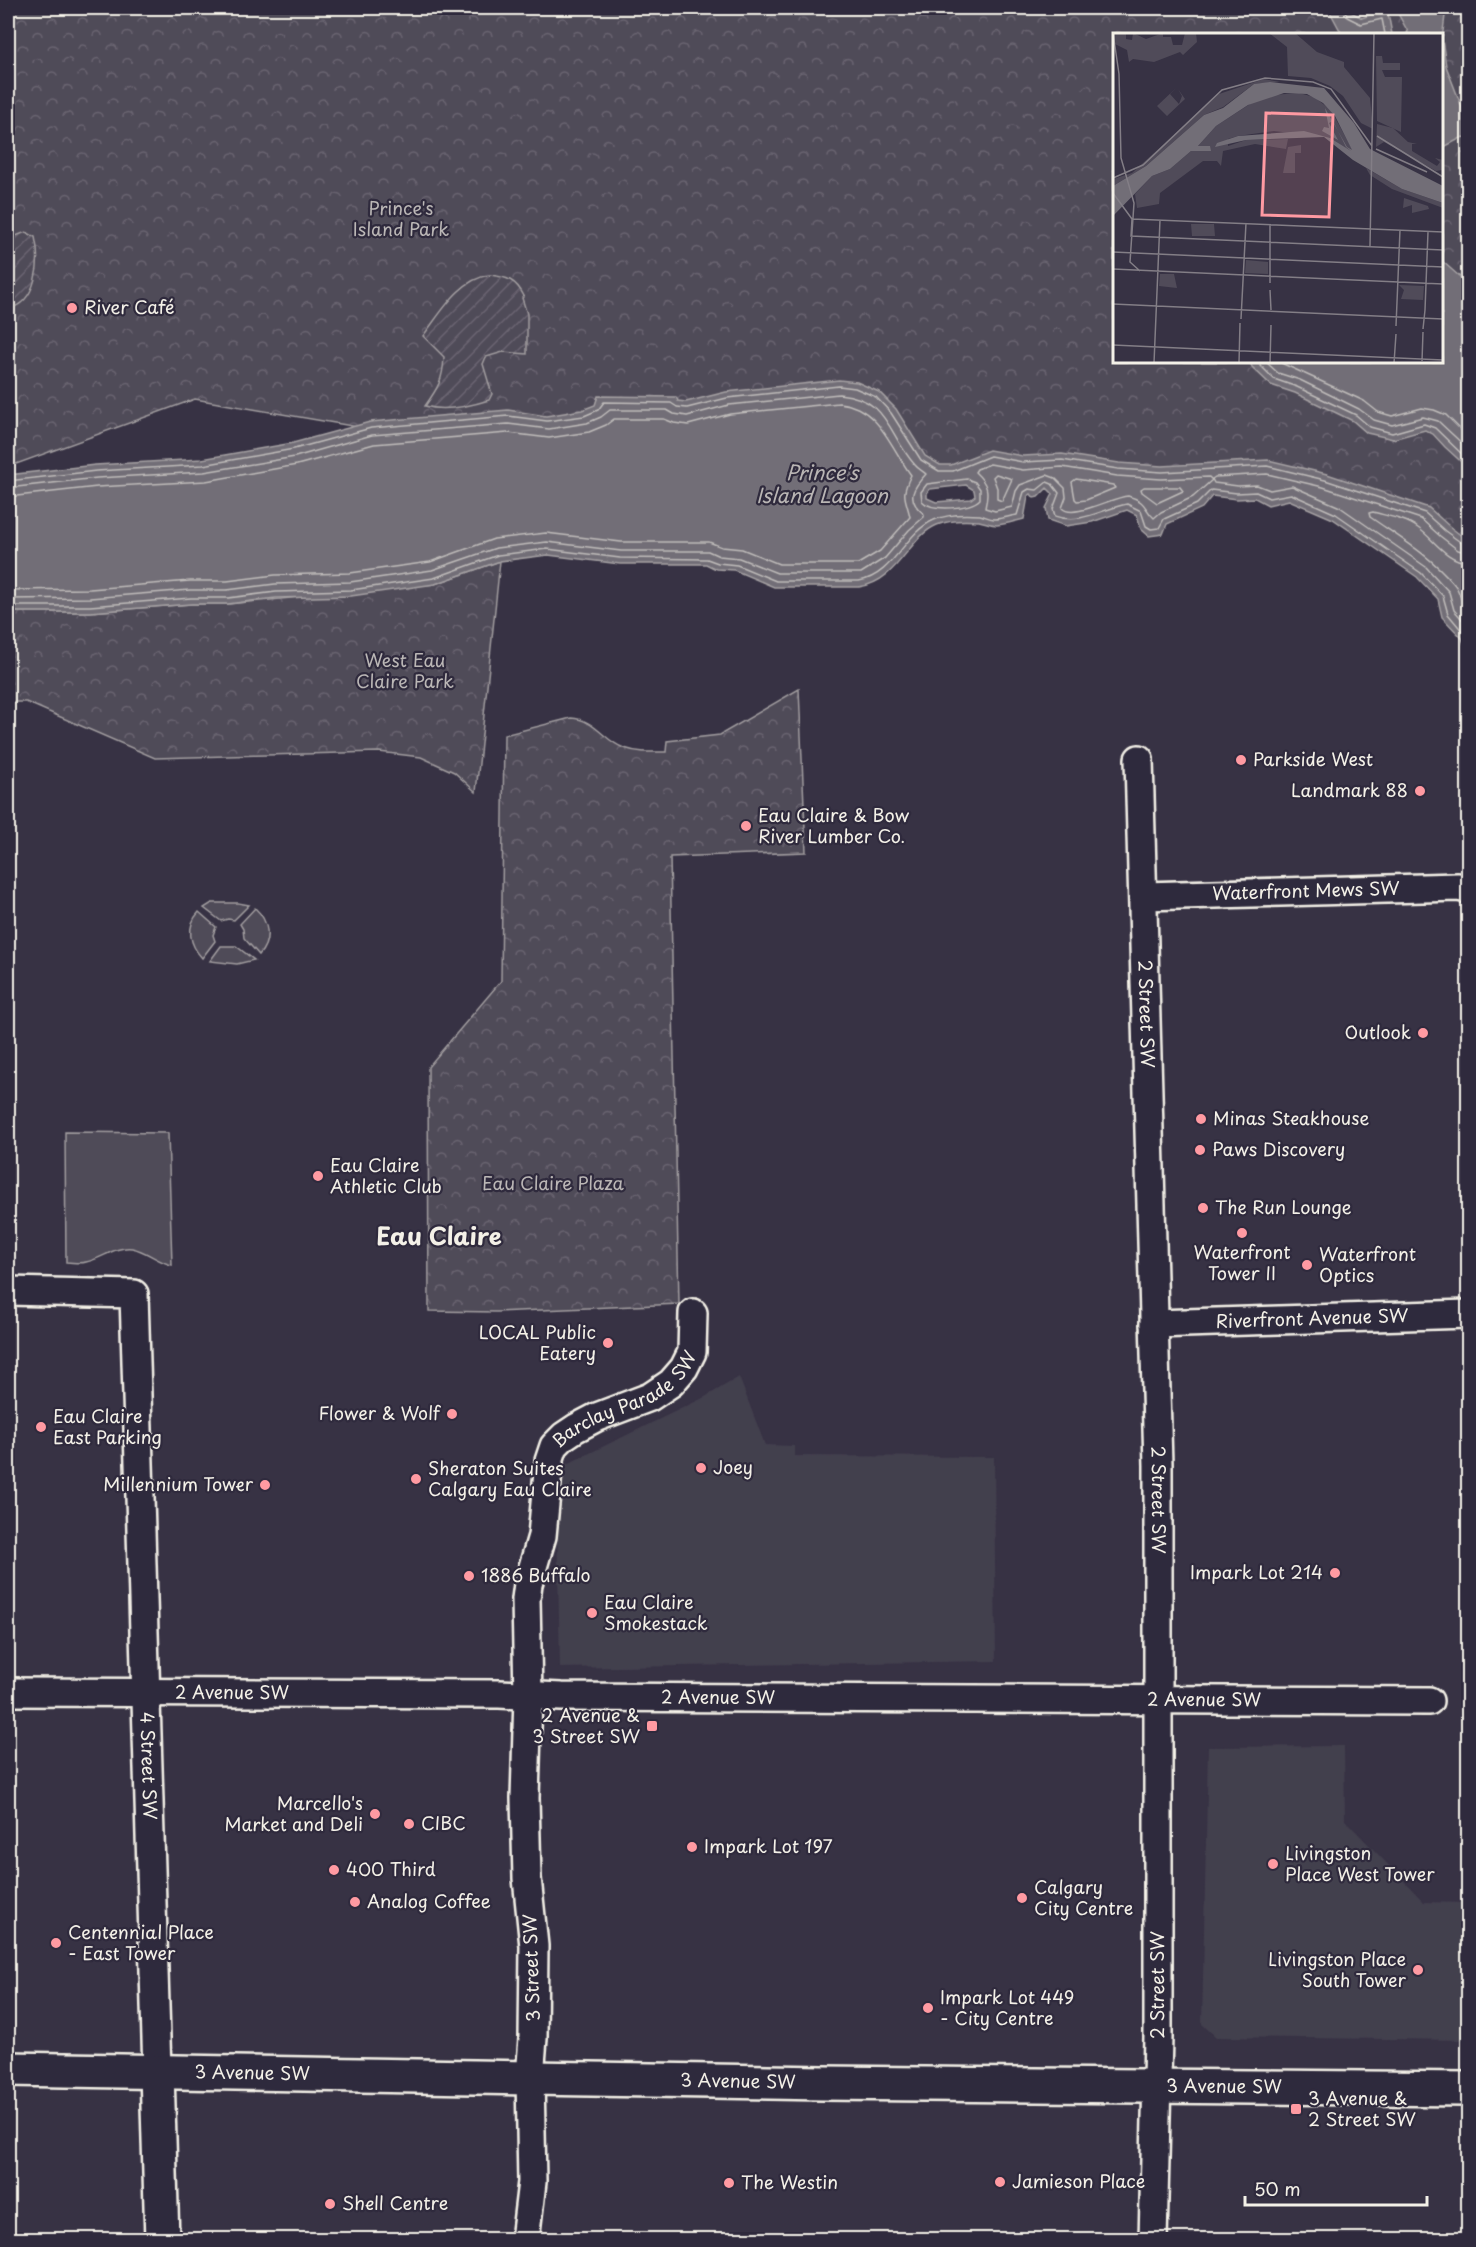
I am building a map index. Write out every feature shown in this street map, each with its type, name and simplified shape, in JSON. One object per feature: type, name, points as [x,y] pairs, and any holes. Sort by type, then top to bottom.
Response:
[{"type":"street","name":"2 Street SW","points":[[1139,759],[1158,1465],[1158,2037],[1153,2240]]},
{"type":"street","name":"Waterfront Mews SW","points":[[1144,896],[1458,887],[1468,889]]},
{"type":"street","name":"4 Street SW","points":[[8,1291],[134,1294],[162,2240]]},
{"type":"street","name":"Barclay Parade SW","points":[[528,1696],[526,1599],[542,1536],[549,1461],[554,1446],[576,1428],[597,1417],[650,1397],[671,1383],[684,1368],[692,1352],[693,1313]]},
{"type":"street","name":"Riverfront Avenue SW","points":[[1154,1324],[1468,1314]]},
{"type":"street","name":"2 Avenue SW","points":[[8,1692],[1429,1701]]},
{"type":"street","name":"3 Street SW","points":[[525,2240],[532,2182],[530,2077],[533,2038],[534,1946],[527,1878],[525,1798],[528,1696]]},
{"type":"street","name":"3 Avenue SW","points":[[8,2069],[834,2083],[1468,2089]]},
{"type":"shaded area","points":[[739,1377],[765,1445],[794,1446],[794,1456],[994,1457],[996,1661],[560,1668],[557,1520],[561,1467],[705,1397]]},
{"type":"shaded area","points":[[1344,1746],[1345,1820],[1424,1902],[1468,1903],[1468,2040],[1216,2037],[1202,2024],[1208,1747]]},
{"type":"green space","name":"Prince's Island Park","points":[[8,8],[1468,8],[1468,557],[1325,482],[965,477],[393,433],[195,399],[8,467]]},
{"type":"green space","points":[[26,232],[35,237],[37,247],[35,280],[25,299],[8,309],[8,239]]},
{"type":"green space","points":[[490,275],[510,280],[518,286],[524,296],[522,298],[527,314],[527,354],[503,352],[486,357],[483,364],[492,394],[489,400],[449,408],[425,406],[439,383],[444,357],[423,336],[460,290],[479,278]]},
{"type":"green space","name":"West Eau Claire Park","points":[[500,561],[476,792],[454,772],[421,757],[379,752],[155,758],[26,702],[8,702],[8,612],[90,612],[191,604],[228,604],[435,584]]},
{"type":"green space","name":"Eau Claire Plaza","points":[[799,689],[806,852],[670,857],[679,1304],[497,1312],[429,1311],[428,1067],[501,981],[504,735],[571,718],[587,722],[624,748],[666,752],[667,741],[720,735]]},
{"type":"green space","points":[[212,903],[249,905],[234,920],[221,921],[204,908]]},
{"type":"green space","points":[[255,908],[260,913],[267,931],[266,943],[259,955],[244,938],[240,924]]},
{"type":"green space","points":[[199,912],[216,927],[213,935],[215,941],[202,958],[194,947],[191,936],[192,924]]},
{"type":"green space","points":[[221,946],[236,946],[254,960],[237,964],[210,961]]},
{"type":"green space","points":[[65,1132],[168,1133],[172,1265],[132,1248],[120,1249],[84,1263],[66,1262]]},
{"type":"water","points":[[1328,8],[1350,8],[1351,12],[1362,18],[1378,12],[1388,13],[1392,33],[1341,33]]},
{"type":"water","points":[[1395,8],[1446,8],[1443,33],[1408,32]]},
{"type":"water","points":[[1443,46],[1446,66],[1463,110],[1468,117],[1468,139],[1463,137],[1444,147]]},
{"type":"water","points":[[1443,262],[1468,284],[1468,468],[1433,434],[1425,430],[1393,439],[1367,433],[1353,421],[1295,393],[1271,385],[1250,363],[1443,363]]},
{"type":"water","name":"Prince's Island Lagoon","points":[[839,380],[857,382],[879,392],[896,409],[925,456],[940,465],[951,465],[989,450],[1023,456],[1062,454],[1119,463],[1162,466],[1268,460],[1327,474],[1429,508],[1468,541],[1468,654],[1462,638],[1442,617],[1438,599],[1417,577],[1333,519],[1289,500],[1268,505],[1255,498],[1237,499],[1212,496],[1202,508],[1167,524],[1163,534],[1149,536],[1141,529],[1137,515],[1127,510],[1092,522],[1066,526],[1048,520],[1046,508],[1053,494],[1047,488],[1038,497],[1034,498],[1031,494],[1028,496],[1024,519],[997,525],[969,520],[937,525],[918,539],[894,568],[884,576],[873,583],[859,587],[774,587],[734,570],[716,569],[706,564],[620,564],[548,555],[500,561],[435,584],[351,596],[276,598],[228,604],[191,604],[90,612],[8,612],[8,475],[95,465],[202,459],[293,443],[370,422],[508,410],[546,416],[582,410],[595,405],[598,396],[676,397],[678,401],[686,402],[726,392]],"holes":[[[966,485],[974,490],[975,496],[971,499],[936,502],[927,498],[930,489]]]},
{"type":"place","name":"River Café","points":[[72,308]]},
{"type":"place","name":"Parkside West","points":[[1241,760]]},
{"type":"place","name":"Landmark 88","points":[[1420,791]]},
{"type":"place","name":"Eau Claire & Bow River Lumber Co.","points":[[746,826]]},
{"type":"place","name":"Outlook","points":[[1423,1033]]},
{"type":"place","name":"Minas Steakhouse","points":[[1201,1119]]},
{"type":"place","name":"Paws Discovery","points":[[1200,1150]]},
{"type":"place","name":"Eau Claire Athletic Club","points":[[318,1176]]},
{"type":"place","name":"The Run Lounge","points":[[1203,1208]]},
{"type":"place","name":"Waterfront Tower II","points":[[1242,1233]]},
{"type":"place","name":"Waterfront Optics","points":[[1307,1265]]},
{"type":"place","name":"LOCAL Public Eatery","points":[[608,1343]]},
{"type":"place","name":"Flower & Wolf","points":[[452,1414]]},
{"type":"place","name":"Eau Claire East Parking","points":[[41,1427]]},
{"type":"place","name":"Joey","points":[[701,1468]]},
{"type":"place","name":"Sheraton Suites Calgary Eau Claire","points":[[416,1479]]},
{"type":"place","name":"Millennium Tower","points":[[265,1485]]},
{"type":"place","name":"Impark Lot 214","points":[[1335,1573]]},
{"type":"place","name":"1886 Buffalo","points":[[469,1576]]},
{"type":"place","name":"Eau Claire Smokestack","points":[[592,1613]]},
{"type":"place","name":"2 Avenue & 3 Street SW","points":[[652,1726]]},
{"type":"place","name":"Marcello's Market and Deli","points":[[375,1814]]},
{"type":"place","name":"CIBC","points":[[409,1824]]},
{"type":"place","name":"Impark Lot 197","points":[[692,1847]]},
{"type":"place","name":"Livingston Place West Tower","points":[[1273,1864]]},
{"type":"place","name":"400 Third","points":[[334,1870]]},
{"type":"place","name":"Calgary City Centre","points":[[1022,1898]]},
{"type":"place","name":"Analog Coffee","points":[[355,1902]]},
{"type":"place","name":"Centennial Place - East Tower","points":[[56,1943]]},
{"type":"place","name":"Livingston Place South Tower","points":[[1418,1970]]},
{"type":"place","name":"Impark Lot 449 - City Centre","points":[[928,2008]]},
{"type":"place","name":"3 Avenue & 2 Street SW","points":[[1296,2109]]},
{"type":"place","name":"Jamieson Place","points":[[1000,2182]]},
{"type":"place","name":"The Westin","points":[[729,2183]]},
{"type":"place","name":"Shell Centre","points":[[330,2204]]},
{"type":"district","name":"Eau Claire","points":[[439,1237]]}]
